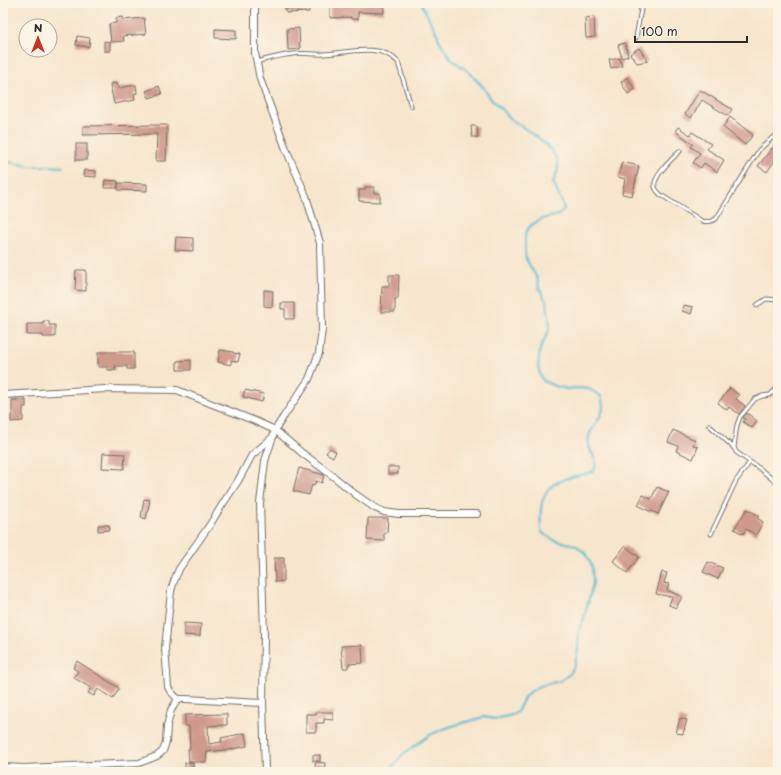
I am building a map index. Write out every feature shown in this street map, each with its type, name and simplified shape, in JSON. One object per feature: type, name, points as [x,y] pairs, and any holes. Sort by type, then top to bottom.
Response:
[{"type":"street","points":[[255,4],[255,53],[260,79],[286,149],[306,196],[320,243],[322,329],[318,353],[308,379],[275,433],[265,461],[260,503],[264,634],[263,703],[265,772]]},
{"type":"street","points":[[3,396],[104,389],[177,390],[255,420],[275,433],[355,494],[375,508],[384,512],[399,514],[477,514]]},
{"type":"street","points":[[263,703],[178,699],[168,687],[165,648],[171,592],[179,569],[209,526],[252,456],[275,433]]},
{"type":"street","points":[[3,767],[24,768],[139,763],[157,756],[163,751],[166,742],[167,726],[171,710],[174,703],[178,699]]},
{"type":"lane","points":[[237,3],[255,4]]},
{"type":"lane","points":[[636,38],[642,3]]},
{"type":"lane","points":[[256,62],[293,53],[324,54],[357,50],[382,52],[393,56],[398,62],[411,106]]},
{"type":"lane","points":[[680,151],[660,173],[654,186],[656,191],[661,195],[702,221],[707,222],[716,218],[759,150],[772,138],[778,135]]},
{"type":"lane","points":[[757,304],[766,299],[778,300]]},
{"type":"lane","points":[[734,448],[737,425],[740,417],[756,399],[762,396],[770,395],[778,387]]},
{"type":"lane","points":[[709,425],[734,448],[736,452],[759,468],[778,484]]},
{"type":"lane","points":[[711,534],[736,481],[750,462]]},
{"type":"building","points":[[285,3],[309,3],[309,12],[286,13]]},
{"type":"building","points":[[350,3],[384,3],[384,13],[358,12],[358,19],[351,19],[351,17],[330,18],[330,6],[350,5]]},
{"type":"building","points":[[123,17],[123,20],[144,18],[146,34],[123,36],[124,41],[111,42],[109,24],[116,23],[116,18]]},
{"type":"building","points":[[594,17],[595,37],[586,38],[585,18]]},
{"type":"building","points":[[299,28],[300,49],[288,50],[287,29]]},
{"type":"building","points":[[215,29],[236,30],[236,39],[215,38]]},
{"type":"building","points":[[77,36],[90,38],[89,47],[76,45]]},
{"type":"building","points":[[104,41],[110,42],[110,51],[104,51]]},
{"type":"building","points":[[625,43],[628,56],[622,58],[618,45]]},
{"type":"building","points":[[639,48],[648,61],[637,63],[630,54]]},
{"type":"building","points":[[620,58],[622,66],[611,69],[609,60]]},
{"type":"building","points":[[627,77],[635,89],[628,94],[621,82]]},
{"type":"building","points":[[117,83],[118,88],[136,85],[137,93],[134,94],[135,100],[114,104],[110,84]]},
{"type":"building","points":[[159,86],[162,94],[149,98],[146,91]]},
{"type":"building","points":[[700,90],[732,109],[728,116],[702,100],[691,118],[685,114]]},
{"type":"building","points":[[730,117],[753,135],[745,145],[723,127]]},
{"type":"building","points":[[167,125],[166,161],[156,161],[157,134],[83,135],[83,126]]},
{"type":"building","points":[[471,126],[477,126],[478,137],[472,137]]},
{"type":"building","points":[[678,127],[690,135],[692,132],[711,144],[707,149],[724,160],[717,172],[704,163],[701,168],[693,163],[700,153],[691,147],[693,144],[675,131]]},
{"type":"building","points":[[76,144],[87,144],[87,160],[76,160]]},
{"type":"building","points":[[772,148],[778,152],[778,156],[767,172],[758,166]]},
{"type":"building","points":[[622,162],[639,166],[632,196],[622,194],[625,179],[618,177]]},
{"type":"building","points":[[84,170],[96,171],[96,177],[83,176]]},
{"type":"building","points":[[105,180],[118,181],[117,188],[104,188]]},
{"type":"building","points":[[118,183],[147,184],[147,191],[118,190]]},
{"type":"building","points":[[365,187],[374,187],[374,193],[380,193],[380,202],[359,201],[359,190],[365,190]]},
{"type":"building","points":[[176,237],[193,238],[193,251],[175,250]]},
{"type":"building","points":[[76,270],[86,270],[86,291],[75,290]]},
{"type":"building","points":[[389,275],[399,275],[398,299],[395,299],[395,312],[381,312],[382,286],[389,286]]},
{"type":"building","points":[[264,290],[273,291],[272,307],[264,306]]},
{"type":"building","points":[[281,303],[294,303],[294,319],[285,319],[285,309],[281,309]]},
{"type":"building","points":[[684,305],[693,307],[691,314],[682,311]]},
{"type":"building","points":[[43,321],[49,321],[49,325],[55,325],[55,337],[27,335],[27,324],[43,324]]},
{"type":"building","points":[[220,350],[240,354],[238,362],[231,360],[231,365],[218,362]]},
{"type":"building","points":[[98,352],[134,352],[134,369],[127,369],[127,366],[115,366],[115,370],[108,370],[108,367],[98,367]]},
{"type":"building","points":[[191,360],[191,370],[177,370],[177,361]]},
{"type":"building","points":[[730,388],[739,395],[736,399],[745,406],[739,414],[729,407],[727,410],[718,403]]},
{"type":"building","points":[[245,390],[264,394],[262,402],[243,397]]},
{"type":"building","points":[[12,400],[26,400],[26,407],[23,407],[23,421],[11,422]]},
{"type":"building","points":[[747,413],[757,421],[752,428],[743,422],[745,419],[743,418]]},
{"type":"building","points":[[673,430],[695,440],[693,445],[698,447],[693,459],[676,451],[678,446],[668,442]]},
{"type":"building","points":[[330,448],[336,452],[333,457],[326,453]]},
{"type":"building","points":[[103,453],[125,454],[124,469],[102,468]]},
{"type":"building","points":[[388,467],[398,467],[398,474],[388,474]]},
{"type":"building","points":[[299,468],[324,475],[322,483],[316,481],[314,486],[312,485],[309,495],[293,491]]},
{"type":"building","points":[[657,487],[669,492],[658,514],[638,505],[643,495],[651,499]]},
{"type":"building","points":[[144,499],[150,500],[146,519],[141,517]]},
{"type":"building","points":[[747,509],[759,516],[757,518],[763,522],[756,535],[746,529],[743,534],[734,529]]},
{"type":"building","points":[[368,518],[388,518],[387,533],[384,533],[384,541],[367,540]]},
{"type":"building","points":[[98,525],[109,525],[110,530],[98,531]]},
{"type":"building","points":[[625,546],[639,557],[627,573],[613,561]]},
{"type":"building","points":[[274,558],[284,558],[284,581],[275,582]]},
{"type":"building","points":[[708,562],[723,568],[718,579],[703,572]]},
{"type":"building","points":[[662,572],[667,573],[664,583],[669,584],[667,590],[682,597],[676,608],[669,605],[672,597],[656,594]]},
{"type":"building","points":[[184,623],[201,624],[200,636],[184,635]]},
{"type":"building","points":[[362,645],[363,663],[348,664],[348,668],[343,668],[341,646]]},
{"type":"building","points":[[77,661],[119,688],[113,699],[98,689],[94,696],[88,693],[91,688],[74,678],[78,671],[73,668]]},
{"type":"building","points":[[316,712],[333,712],[333,720],[324,719],[324,723],[316,723],[316,732],[306,732],[306,714],[316,714]]},
{"type":"building","points":[[227,714],[227,725],[208,726],[209,744],[222,742],[221,738],[245,733],[247,746],[224,751],[207,752],[206,762],[189,762],[189,726],[185,726],[185,715]]},
{"type":"building","points":[[680,718],[687,720],[683,734],[676,733]]},
{"type":"building","points":[[313,755],[320,755],[320,761],[313,761]]},
{"type":"building","points":[[316,762],[325,763],[324,772],[314,772]]},
{"type":"building","points":[[185,763],[193,763],[193,772],[185,772]]},
{"type":"waterway","points":[[389,772],[402,755],[430,735],[452,726],[484,717],[495,719],[512,715],[517,712],[525,696],[534,689],[539,686],[560,681],[570,674],[575,664],[580,627],[583,622],[593,583],[592,566],[585,553],[575,545],[554,540],[541,531],[541,509],[543,499],[547,491],[553,485],[567,478],[593,472],[596,462],[588,441],[591,431],[602,413],[603,408],[601,396],[589,389],[567,389],[545,382],[541,378],[538,367],[540,349],[549,330],[550,324],[547,303],[539,288],[537,278],[526,259],[525,235],[531,225],[542,219],[558,215],[564,210],[553,182],[558,169],[556,158],[552,151],[538,138],[508,117],[469,72],[451,59],[439,40],[421,3]]},
{"type":"waterway","points":[[3,161],[29,166],[63,167]]}]
